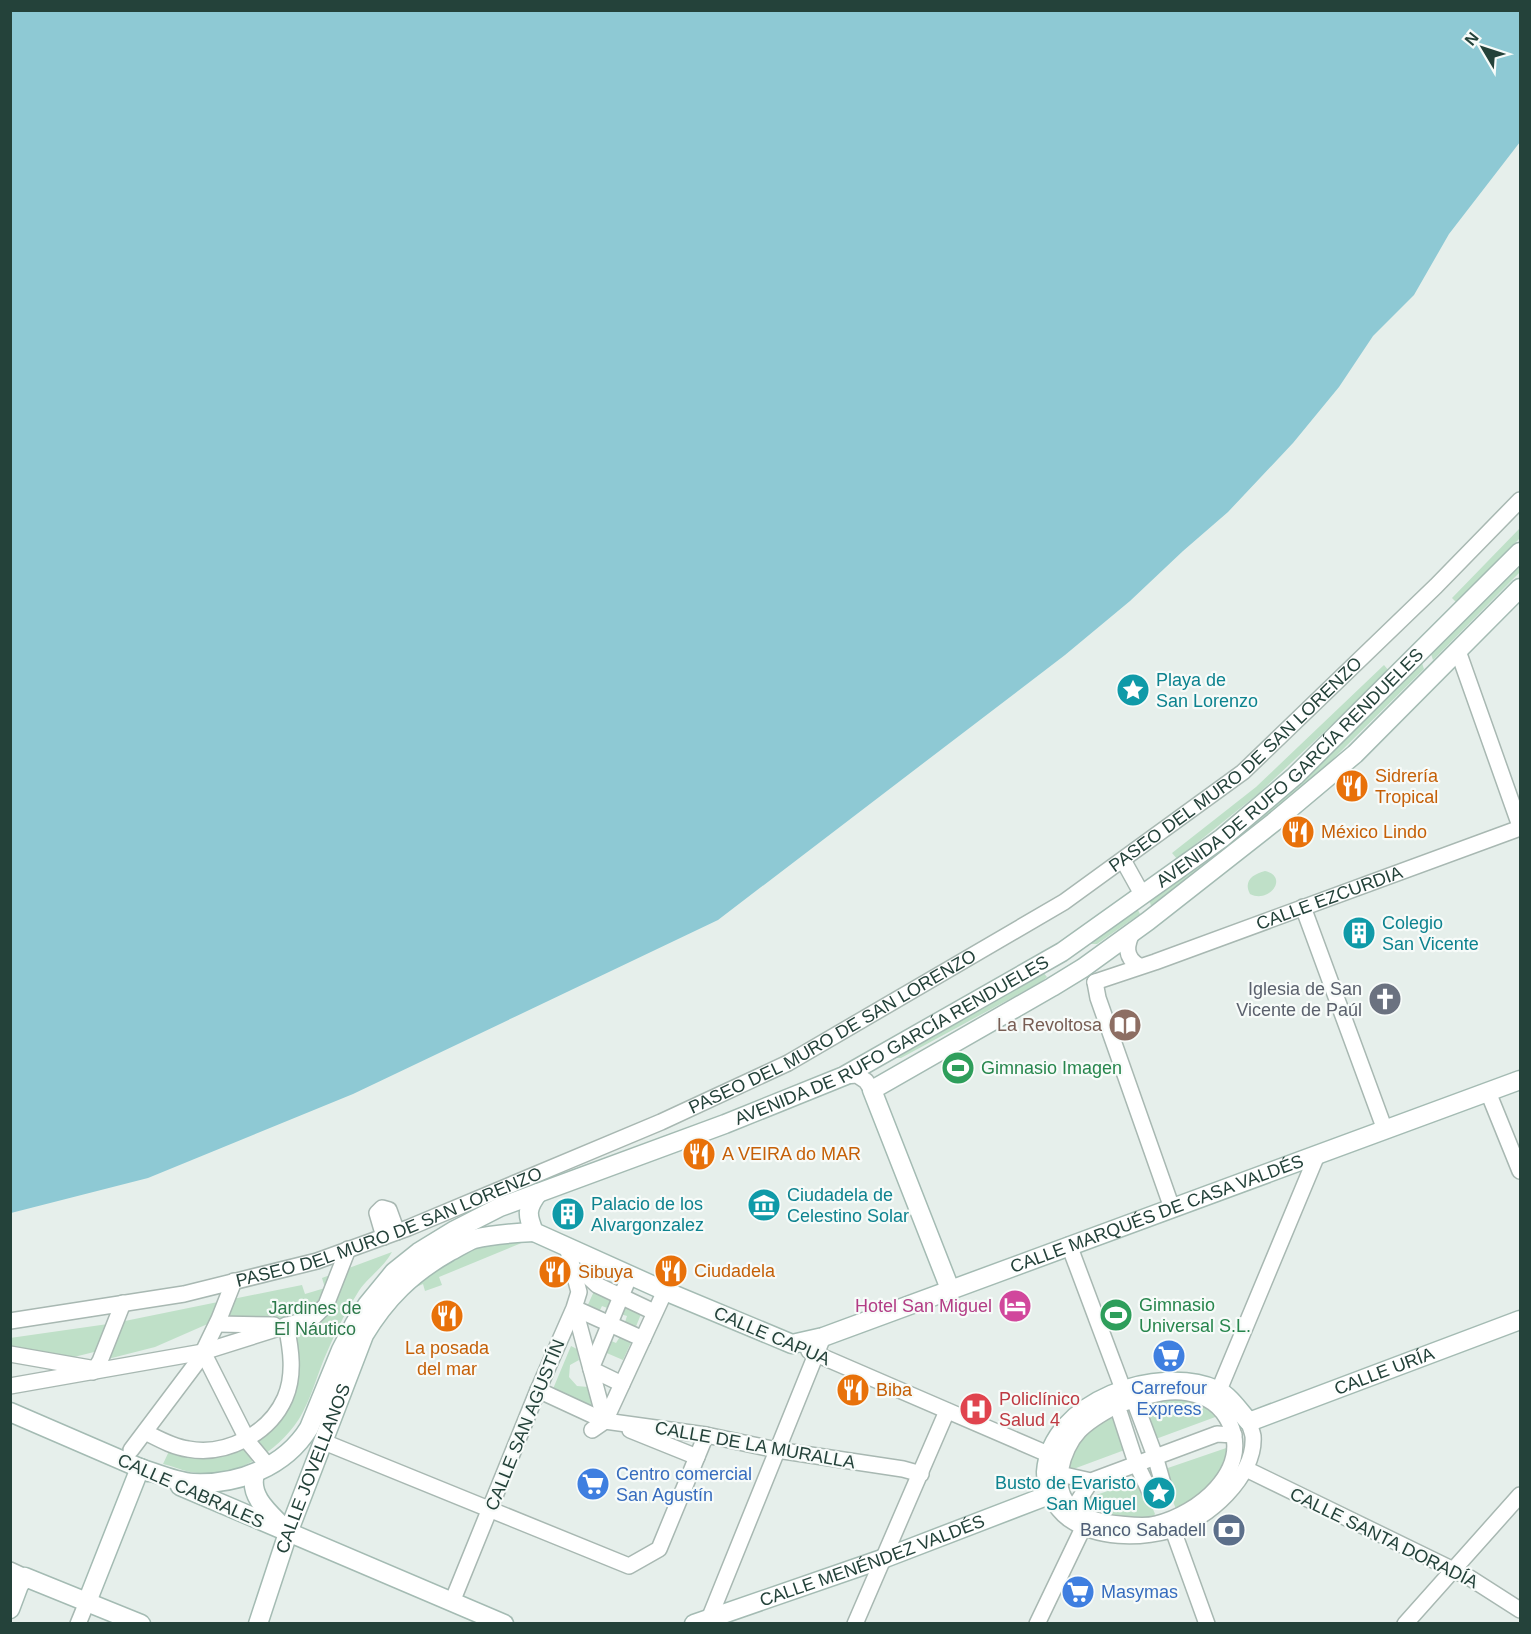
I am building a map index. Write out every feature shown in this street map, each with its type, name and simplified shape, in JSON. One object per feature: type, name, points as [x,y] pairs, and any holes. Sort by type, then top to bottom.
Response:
[{"type":"main road","name":"AVENIDA DE RUFO GARCÍA RENDUELES","points":[[140,1468],[192,1483],[228,1480],[262,1470],[287,1454],[302,1439],[309,1428],[348,1336],[367,1305],[394,1272],[419,1252],[500,1207],[725,1124],[844,1076],[1062,952],[1222,838],[1295,776],[1521,552]]},
{"type":"main road","name":"AVENIDA DE RUFO GARCÍA RENDUELES","points":[[1083,968],[1274,822],[1355,754],[1521,588]]},
{"type":"main road","points":[[950,1289],[872,1090],[1083,968]]},
{"type":"main road","name":"CALLE MARQUÉS DE CASA VALDÉS","points":[[792,1344],[823,1337],[1521,1080]]},
{"type":"main road","points":[[534,1232],[528,1215],[529,1207],[538,1193]]},
{"type":"main road","name":"CALLE CAPUA","points":[[534,1232],[665,1291],[792,1344]]},
{"type":"main road","name":"CALLE JOVELLANOS","points":[[258,1623],[288,1533],[364,1335],[374,1318],[397,1290],[424,1267],[471,1240],[496,1234],[534,1232]]},
{"type":"main road","name":"CALLE URÍA","points":[[1249,1422],[1521,1320]]},
{"type":"main road","points":[[1049,1495],[1046,1473],[1056,1465],[1058,1437],[1072,1421],[1094,1404],[1125,1398],[1157,1381],[1190,1383],[1219,1390],[1249,1422]]},
{"type":"main road","name":"CALLE CABRALES","points":[[10,1412],[288,1533],[504,1623]]},
{"type":"main road","points":[[87,1602],[140,1468]]},
{"type":"main road","points":[[262,1470],[253,1482],[257,1498],[288,1533]]},
{"type":"main road","name":"CALLE MENÉNDEZ VALDÉS","points":[[702,1621],[885,1558],[1049,1495]]},
{"type":"main road","points":[[10,1609],[19,1585],[18,1573],[141,1623]]},
{"type":"street","name":"PASEO DEL MURO DE SAN LORENZO","points":[[11,1322],[184,1294],[317,1261],[390,1234],[651,1126],[788,1063],[1064,902],[1243,772],[1436,586],[1521,500]]},
{"type":"street","points":[[1458,651],[1521,827]]},
{"type":"street","name":"CALLE EZCURDIA","points":[[1095,982],[1521,827]]},
{"type":"street","points":[[1123,860],[1138,887]]},
{"type":"street","points":[[1303,907],[1385,1130]]},
{"type":"street","points":[[1133,931],[1127,942],[1127,952],[1132,962],[1139,966]]},
{"type":"street","points":[[1062,952],[1083,968],[1095,982],[1098,998],[1172,1208]]},
{"type":"street","points":[[844,1076],[857,1075],[866,1081],[872,1090]]},
{"type":"street","points":[[1488,1092],[1521,1171]]},
{"type":"street","points":[[1219,1390],[1317,1155]]},
{"type":"street","points":[[1069,1245],[1125,1398],[1155,1456],[1159,1495],[1154,1525]]},
{"type":"street","name":"CALLE SAN AGUSTÍN","points":[[452,1602],[538,1390],[574,1308],[579,1292],[567,1247]]},
{"type":"street","points":[[10,1386],[97,1368],[204,1352],[314,1317],[326,1305],[348,1249]]},
{"type":"street","points":[[583,1272],[593,1282],[624,1290],[654,1312]]},
{"type":"street","points":[[131,1450],[204,1352],[234,1281]]},
{"type":"street","points":[[591,1369],[624,1290]]},
{"type":"street","points":[[592,1431],[605,1421],[665,1291]]},
{"type":"street","points":[[97,1368],[123,1303]]},
{"type":"street","points":[[605,1421],[579,1316],[610,1324],[643,1339]]},
{"type":"street","points":[[218,1322],[288,1324]]},
{"type":"street","points":[[145,1432],[189,1449],[219,1448],[248,1441],[268,1421],[285,1398],[290,1375],[291,1353],[288,1324]]},
{"type":"street","points":[[702,1621],[777,1450],[823,1337]]},
{"type":"street","name":"CALLE CAPUA","points":[[792,1344],[947,1411],[1091,1481]]},
{"type":"street","points":[[204,1352],[262,1470]]},
{"type":"street","points":[[10,1354],[97,1368]]},
{"type":"street","points":[[591,1369],[622,1384]]},
{"type":"street","points":[[538,1390],[605,1421],[697,1457]]},
{"type":"street","points":[[1056,1465],[1064,1498],[1073,1509],[1096,1520],[1112,1524],[1174,1523],[1207,1497],[1225,1479],[1235,1453],[1234,1435],[1224,1411],[1211,1401],[1187,1393],[1172,1392],[1125,1398]]},
{"type":"street","points":[[1125,1398],[1136,1463],[1159,1495],[1174,1523],[1207,1623]]},
{"type":"street","points":[[855,1623],[947,1411]]},
{"type":"street","name":"CALLE DE LA MURALLA","points":[[605,1421],[903,1469],[921,1474]]},
{"type":"street","points":[[1049,1495],[1067,1518],[1083,1528],[1104,1534],[1136,1536],[1202,1515],[1227,1494],[1246,1469],[1253,1436],[1249,1422]]},
{"type":"street","points":[[1073,1509],[1091,1481],[1217,1434],[1234,1435]]},
{"type":"street","points":[[324,1442],[629,1566],[659,1550],[706,1436]]},
{"type":"street","name":"CALLE SANTA DORADÍA","points":[[1246,1469],[1470,1578],[1521,1611]]},
{"type":"street","points":[[1405,1623],[1521,1495]]},
{"type":"street","points":[[1037,1623],[1083,1528]]},
{"type":"street","points":[[78,1623],[87,1602]]},
{"type":"green space","points":[[1520,528],[1520,538],[1457,603],[1452,598]]},
{"type":"green space","points":[[1520,560],[1520,572],[1433,660],[1430,651]]},
{"type":"green space","points":[[1421,660],[1424,669],[1329,763],[1297,792],[1193,876],[1151,906],[1149,899]]},
{"type":"green space","points":[[1384,665],[1389,671],[1259,793],[1177,859],[1172,853],[1256,787]]},
{"type":"green space","points":[[1265,871],[1276,878],[1274,888],[1264,895],[1250,894],[1248,885],[1250,879]]},
{"type":"green space","points":[[1137,908],[1140,914],[1097,944],[1089,944],[1089,941]]},
{"type":"green space","points":[[1043,972],[1047,977],[1041,982],[901,1058],[897,1058],[896,1056]]},
{"type":"green space","points":[[513,1240],[524,1242],[439,1277],[442,1285],[425,1291],[423,1284],[414,1288],[448,1261],[471,1249]]},
{"type":"green space","name":"Jardines de El Náutico","points":[[392,1252],[361,1288],[339,1326],[299,1419],[289,1432],[266,1453],[237,1468],[206,1473],[190,1472],[163,1464],[170,1449],[205,1455],[280,1414],[289,1318],[219,1319],[155,1347],[100,1361],[98,1351],[74,1357],[74,1362],[11,1354],[10,1338],[115,1323],[302,1285],[305,1294],[325,1288],[322,1278]]},
{"type":"green space","points":[[595,1289],[616,1298],[610,1309],[602,1306],[598,1314],[586,1309]]},
{"type":"green space","points":[[622,1301],[643,1309],[635,1329],[624,1325],[627,1316],[617,1313]]},
{"type":"green space","points":[[621,1335],[632,1340],[623,1360],[602,1351],[607,1339],[616,1343]]},
{"type":"green space","points":[[571,1346],[577,1349],[579,1360],[570,1365],[569,1377],[577,1386],[588,1387],[594,1405],[585,1410],[550,1396]]},
{"type":"green space","points":[[1161,1397],[1201,1400],[1218,1416],[1153,1440],[1138,1402]]},
{"type":"green space","points":[[1114,1410],[1130,1448],[1068,1471],[1074,1444]]},
{"type":"green space","points":[[1235,1445],[1209,1492],[1176,1509],[1162,1470]]},
{"type":"green space","points":[[1141,1480],[1155,1514],[1152,1519],[1122,1520],[1081,1510],[1079,1501]]},
{"type":"water","points":[[10,11],[1520,11],[1520,142],[1449,234],[1414,295],[1373,336],[1339,387],[1293,443],[1228,512],[1130,601],[1065,655],[718,920],[353,1094],[148,1178],[11,1213]]},
{"type":"place","name":"Playa de San Lorenzo","points":[[1133,690]]},
{"type":"place","name":"Sidrería Tropical","points":[[1352,786]]},
{"type":"place","name":"México Lindo","points":[[1298,832]]},
{"type":"place","name":"Colegio San Vicente","points":[[1359,933]]},
{"type":"place","name":"Iglesia de San Vicente de Paúl","points":[[1385,999]]},
{"type":"place","name":"La Revoltosa","points":[[1125,1025]]},
{"type":"place","name":"Gimnasio Imagen","points":[[958,1068]]},
{"type":"place","name":"A VEIRA do MAR","points":[[699,1154]]},
{"type":"place","name":"Ciudadela de Celestino Solar","points":[[764,1205]]},
{"type":"place","name":"Palacio de los Alvargonzalez","points":[[568,1214]]},
{"type":"place","name":"Ciudadela","points":[[671,1271]]},
{"type":"place","name":"Sibuya","points":[[555,1272]]},
{"type":"place","name":"Hotel San Miguel","points":[[1015,1306]]},
{"type":"place","name":"Gimnasio Universal S.L.","points":[[1116,1315]]},
{"type":"place","name":"La posada del mar","points":[[447,1316]]},
{"type":"place","name":"Carrefour Express","points":[[1169,1356]]},
{"type":"place","name":"Biba","points":[[853,1390]]},
{"type":"place","name":"Policlínico Salud 4","points":[[976,1409]]},
{"type":"place","name":"Centro comercial San Agustín","points":[[593,1484]]},
{"type":"place","name":"Busto de Evaristo San Miguel","points":[[1159,1493]]},
{"type":"place","name":"Banco Sabadell","points":[[1229,1530]]},
{"type":"place","name":"Masymas","points":[[1078,1592]]}]
